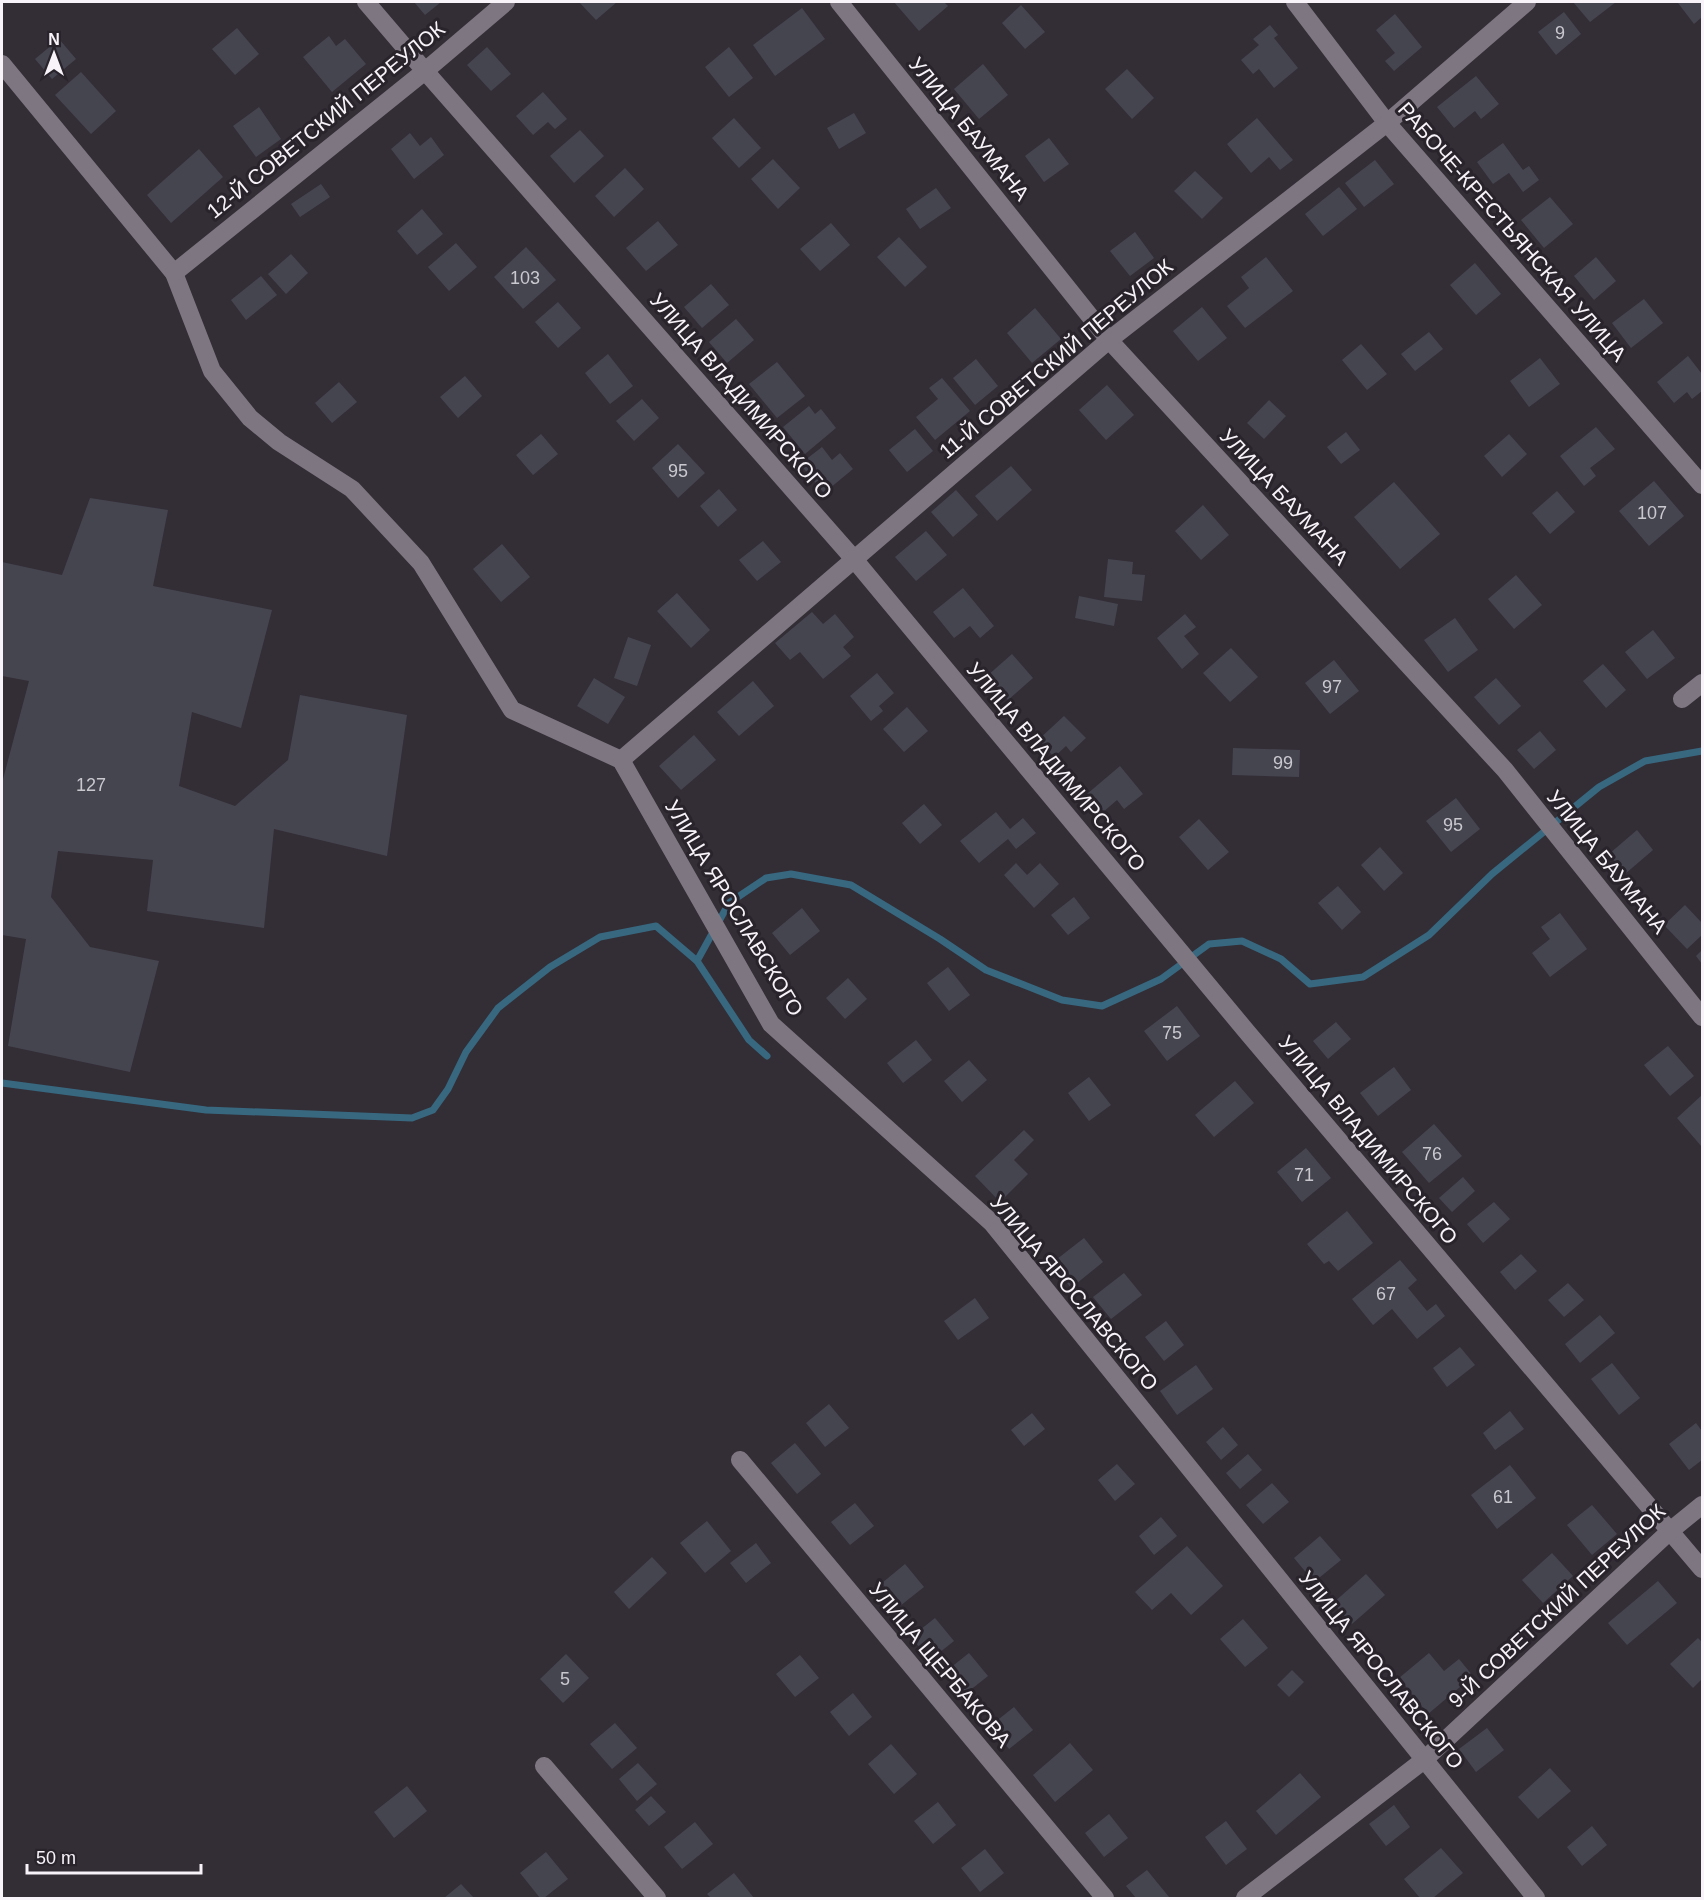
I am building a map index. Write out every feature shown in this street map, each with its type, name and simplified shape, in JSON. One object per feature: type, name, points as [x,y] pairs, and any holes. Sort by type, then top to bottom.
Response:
[{"type":"street","name":"УЛИЦА ВЛАДИМИРСКОГО","points":[[366,2],[853,558],[1247,1032],[1702,1569]]},
{"type":"street","name":"12-Й СОВЕТСКИЙ ПЕРЕУЛОК","points":[[174,273],[425,71],[506,2]]},
{"type":"street","name":"УЛИЦА БАУМАНА","points":[[839,2],[1109,340],[1505,770],[1702,1017]]},
{"type":"street","name":"РАБОЧЕ-КРЕСТЬЯНСКАЯ УЛИЦА","points":[[1295,2],[1387,123],[1702,485]]},
{"type":"street","name":"11-Й СОВЕТСКИЙ ПЕРЕУЛОК","points":[[621,760],[1109,340],[1387,123],[1527,2]]},
{"type":"street","points":[[2,64],[174,273],[212,371],[250,418],[279,442],[352,489],[421,563],[512,710],[621,760]]},
{"type":"street","points":[[1683,699],[1702,683]]},
{"type":"street","name":"УЛИЦА ЯРОСЛАВСКОГО","points":[[621,760],[771,1024],[992,1223],[1536,1899]]},
{"type":"street","name":"УЛИЦА ЩЕРБАКОВА","points":[[740,1460],[1104,1899]]},
{"type":"street","name":"9-Й СОВЕТСКИЙ ПЕРЕУЛОК","points":[[1245,1899],[1424,1760],[1670,1531],[1702,1505]]},
{"type":"street","points":[[544,1766],[657,1899]]},
{"type":"building","points":[[414,2],[441,2],[425,15]]},
{"type":"building","points":[[579,2],[617,2],[596,20]]},
{"type":"building","points":[[894,2],[944,2],[948,6],[919,31]]},
{"type":"building","points":[[1573,2],[1616,2],[1590,22]]},
{"type":"building","points":[[1702,2],[1702,17],[1694,24],[1678,3]]},
{"type":"building","points":[[1021,5],[1045,32],[1025,49],[1002,23]]},
{"type":"building","points":[[802,8],[825,39],[775,76],[753,45]]},
{"type":"building","points":[[1564,12],[1581,34],[1556,55],[1538,32]]},
{"type":"building","points":[[1395,14],[1422,47],[1394,71],[1385,61],[1395,53],[1376,30]]},
{"type":"building","points":[[1270,25],[1278,35],[1274,38],[1298,68],[1274,88],[1259,69],[1253,74],[1241,60],[1259,45],[1253,39]]},
{"type":"building","points":[[237,28],[259,54],[235,75],[212,49]]},
{"type":"building","points":[[329,36],[336,46],[345,39],[366,64],[332,92],[303,57]]},
{"type":"building","points":[[59,39],[76,59],[52,79],[35,59]]},
{"type":"building","points":[[487,47],[511,74],[491,91],[467,65]]},
{"type":"building","points":[[729,47],[753,78],[729,97],[705,67]]},
{"type":"building","points":[[983,64],[1008,95],[979,119],[954,89]]},
{"type":"building","points":[[1127,69],[1154,98],[1132,119],[1105,89]]},
{"type":"building","points":[[81,72],[116,111],[91,134],[55,95]]},
{"type":"building","points":[[1476,76],[1499,104],[1481,119],[1475,111],[1454,128],[1437,107]]},
{"type":"building","points":[[543,92],[567,119],[555,129],[548,122],[533,135],[516,116]]},
{"type":"building","points":[[259,107],[281,139],[256,157],[233,126]]},
{"type":"building","points":[[854,113],[866,133],[839,149],[827,128]]},
{"type":"building","points":[[734,118],[761,148],[739,168],[712,138]]},
{"type":"building","points":[[1257,118],[1293,160],[1280,170],[1269,157],[1251,173],[1227,144]]},
{"type":"building","points":[[580,130],[604,156],[574,183],[550,156]]},
{"type":"building","points":[[410,133],[420,146],[431,137],[444,155],[414,179],[391,149]]},
{"type":"building","points":[[1049,138],[1069,164],[1044,182],[1025,156]]},
{"type":"building","points":[[1503,143],[1523,170],[1529,166],[1539,180],[1523,192],[1509,173],[1493,184],[1477,162]]},
{"type":"building","points":[[199,149],[223,177],[171,223],[147,195]]},
{"type":"building","points":[[773,159],[800,188],[778,209],[751,179]]},
{"type":"building","points":[[1375,160],[1394,184],[1364,207],[1345,183]]},
{"type":"building","points":[[625,168],[644,189],[614,217],[595,196]]},
{"type":"building","points":[[1195,171],[1223,198],[1202,219],[1174,191]]},
{"type":"building","points":[[321,184],[330,197],[300,217],[291,204]]},
{"type":"building","points":[[1339,187],[1357,209],[1323,236],[1305,214]]},
{"type":"building","points":[[936,188],[951,208],[920,229],[906,209]]},
{"type":"building","points":[[1550,197],[1573,224],[1544,248],[1521,220]]},
{"type":"building","points":[[422,209],[443,234],[417,255],[397,231]]},
{"type":"building","points":[[658,221],[678,245],[646,271],[626,248]]},
{"type":"building","points":[[831,223],[850,245],[820,271],[800,249]]},
{"type":"building","points":[[1135,232],[1154,258],[1130,276],[1110,251]]},
{"type":"building","points":[[899,237],[927,267],[905,287],[877,257]]},
{"type":"building","points":[[456,243],[477,267],[449,291],[428,267]]},
{"type":"building","points":[[526,247],[556,280],[523,309],[494,277]]},
{"type":"building","points":[[291,254],[308,273],[286,294],[268,274]]},
{"type":"building","points":[[1266,257],[1293,291],[1245,328],[1227,306],[1249,288],[1241,277]]},
{"type":"building","points":[[1596,257],[1616,281],[1594,300],[1574,276]]},
{"type":"building","points":[[1475,263],[1501,294],[1476,315],[1450,285]]},
{"type":"building","points":[[261,276],[277,295],[246,320],[231,300]]},
{"type":"building","points":[[711,284],[729,305],[702,328],[684,307]]},
{"type":"building","points":[[1644,299],[1663,323],[1631,348],[1612,323]]},
{"type":"building","points":[[558,302],[581,328],[558,348],[535,322]]},
{"type":"building","points":[[1202,307],[1227,338],[1198,361],[1173,331]]},
{"type":"building","points":[[1035,308],[1061,339],[1032,363],[1007,333]]},
{"type":"building","points":[[736,319],[754,340],[727,363],[709,342]]},
{"type":"building","points":[[1429,332],[1443,349],[1415,371],[1401,354]]},
{"type":"building","points":[[1361,344],[1387,374],[1367,390],[1342,360]]},
{"type":"building","points":[[608,354],[633,386],[610,404],[585,373]]},
{"type":"building","points":[[1688,356],[1702,374],[1702,391],[1692,399],[1687,392],[1674,403],[1657,382]]},
{"type":"building","points":[[1540,358],[1560,384],[1529,407],[1510,381]]},
{"type":"building","points":[[976,359],[998,386],[975,405],[953,378]]},
{"type":"building","points":[[777,362],[805,396],[777,418],[749,384]]},
{"type":"building","points":[[465,376],[482,396],[458,418],[440,397]]},
{"type":"building","points":[[942,378],[970,411],[935,440],[916,417],[938,399],[929,388]]},
{"type":"building","points":[[339,382],[357,402],[332,423],[315,403]]},
{"type":"building","points":[[1107,385],[1134,415],[1106,440],[1079,410]]},
{"type":"building","points":[[642,399],[659,418],[634,441],[616,421]]},
{"type":"building","points":[[1269,400],[1286,416],[1264,439],[1247,423]]},
{"type":"building","points":[[809,406],[815,414],[821,409],[836,428],[805,454],[783,427]]},
{"type":"building","points":[[1596,427],[1615,449],[1590,468],[1596,476],[1584,486],[1560,456]]},
{"type":"building","points":[[915,429],[933,451],[907,472],[889,450]]},
{"type":"building","points":[[1346,432],[1360,450],[1341,464],[1327,447]]},
{"type":"building","points":[[541,434],[558,454],[533,475],[516,455]]},
{"type":"building","points":[[1509,434],[1527,454],[1502,477],[1484,456]]},
{"type":"building","points":[[678,444],[705,473],[678,498],[652,468]]},
{"type":"building","points":[[822,447],[832,460],[840,453],[853,469],[824,493],[800,464]]},
{"type":"building","points":[[1011,466],[1032,490],[997,521],[975,496]]},
{"type":"building","points":[[1654,481],[1684,516],[1649,546],[1619,511]]},
{"type":"building","points":[[1394,482],[1440,534],[1400,569],[1354,517]]},
{"type":"building","points":[[719,489],[737,510],[718,527],[700,506]]},
{"type":"building","points":[[956,490],[978,515],[953,537],[931,512]]},
{"type":"building","points":[[1557,491],[1575,512],[1550,534],[1532,513]]},
{"type":"building","points":[[90,498],[168,510],[153,586],[272,610],[241,728],[192,712],[179,786],[235,806],[288,760],[300,695],[407,715],[387,856],[274,829],[264,928],[147,911],[153,860],[58,851],[51,897],[90,947],[159,961],[130,1072],[8,1046],[26,939],[2,935],[2,783],[29,681],[2,676],[2,562],[62,575]]},
{"type":"building","points":[[1203,505],[1229,535],[1201,560],[1175,531]]},
{"type":"building","points":[[926,531],[947,555],[916,581],[895,557]]},
{"type":"building","points":[[763,541],[781,562],[757,581],[739,560]]},
{"type":"building","points":[[502,544],[530,577],[501,602],[473,569]]},
{"type":"building","points":[[1108,559],[1133,562],[1132,574],[1145,575],[1142,601],[1104,597]]},
{"type":"building","points":[[1516,575],[1542,605],[1514,629],[1488,599]]},
{"type":"building","points":[[963,588],[994,626],[980,638],[970,626],[954,638],[933,612]]},
{"type":"building","points":[[677,593],[710,630],[691,648],[657,611]]},
{"type":"building","points":[[1079,596],[1118,604],[1114,626],[1075,618]]},
{"type":"building","points":[[812,612],[823,624],[835,614],[854,637],[843,647],[851,656],[823,679],[800,652],[790,660],[775,643]]},
{"type":"building","points":[[1185,614],[1196,627],[1184,636],[1199,654],[1182,669],[1157,638]]},
{"type":"building","points":[[1455,618],[1478,650],[1448,672],[1424,640]]},
{"type":"building","points":[[1653,630],[1675,658],[1647,679],[1625,652]]},
{"type":"building","points":[[628,637],[651,645],[637,686],[614,678]]},
{"type":"building","points":[[1231,648],[1258,677],[1230,702],[1203,673]]},
{"type":"building","points":[[1012,654],[1033,678],[1008,700],[987,676]]},
{"type":"building","points":[[1334,660],[1359,691],[1330,714],[1305,683]]},
{"type":"building","points":[[1603,664],[1626,690],[1606,708],[1583,681]]},
{"type":"building","points":[[877,673],[894,693],[879,706],[883,711],[871,721],[850,696]]},
{"type":"building","points":[[594,678],[625,697],[608,724],[577,706]]},
{"type":"building","points":[[1496,678],[1521,706],[1499,725],[1474,697]]},
{"type":"building","points":[[753,681],[774,706],[739,736],[717,712]]},
{"type":"building","points":[[907,707],[928,731],[904,752],[883,729]]},
{"type":"building","points":[[1064,716],[1086,738],[1071,752],[1066,746],[1054,757],[1038,740]]},
{"type":"building","points":[[1540,731],[1556,750],[1534,769],[1517,750]]},
{"type":"building","points":[[694,735],[716,760],[681,790],[659,766]]},
{"type":"building","points":[[1233,748],[1300,750],[1299,777],[1232,775]]},
{"type":"building","points":[[1120,766],[1143,794],[1124,809],[1117,800],[1102,813],[1087,794]]},
{"type":"building","points":[[1456,798],[1480,829],[1451,852],[1426,821]]},
{"type":"building","points":[[924,804],[942,825],[920,844],[902,823]]},
{"type":"building","points":[[996,812],[1010,829],[1023,818],[1036,833],[1016,849],[1008,839],[979,863],[960,841]]},
{"type":"building","points":[[1199,819],[1229,852],[1208,870],[1179,837]]},
{"type":"building","points":[[1637,830],[1653,850],[1625,874],[1609,854]]},
{"type":"building","points":[[1380,847],[1403,873],[1384,891],[1361,865]]},
{"type":"building","points":[[1016,863],[1027,875],[1040,863],[1059,884],[1034,908],[1004,875]]},
{"type":"building","points":[[1338,886],[1361,912],[1342,930],[1318,903]]},
{"type":"building","points":[[1074,897],[1090,918],[1068,935],[1051,915]]},
{"type":"building","points":[[1685,905],[1702,923],[1702,935],[1687,949],[1664,925]]},
{"type":"building","points":[[802,908],[820,931],[790,955],[772,933]]},
{"type":"building","points":[[1560,913],[1587,949],[1550,977],[1532,953],[1550,939],[1541,927]]},
{"type":"building","points":[[1702,950],[1702,964],[1696,956]]},
{"type":"building","points":[[948,967],[970,995],[949,1011],[927,983]]},
{"type":"building","points":[[848,978],[867,999],[845,1019],[826,998]]},
{"type":"building","points":[[1177,1006],[1200,1036],[1167,1061],[1144,1031]]},
{"type":"building","points":[[1336,1022],[1351,1039],[1328,1059],[1313,1041]]},
{"type":"building","points":[[916,1040],[932,1060],[903,1083],[887,1063]]},
{"type":"building","points":[[1668,1046],[1694,1076],[1670,1096],[1644,1065]]},
{"type":"building","points":[[969,1060],[987,1080],[962,1102],[944,1081]]},
{"type":"building","points":[[1394,1067],[1411,1090],[1378,1116],[1360,1093]]},
{"type":"building","points":[[1089,1077],[1111,1105],[1089,1121],[1068,1093]]},
{"type":"building","points":[[1235,1081],[1254,1103],[1214,1137],[1195,1115]]},
{"type":"building","points":[[1702,1095],[1702,1147],[1677,1118]]},
{"type":"building","points":[[1434,1124],[1462,1156],[1429,1183],[1402,1152]]},
{"type":"building","points":[[1024,1130],[1034,1140],[1014,1160],[1028,1174],[1000,1202],[975,1176]]},
{"type":"building","points":[[1306,1148],[1331,1178],[1302,1202],[1277,1172]]},
{"type":"building","points":[[1463,1177],[1475,1191],[1452,1212],[1439,1198]]},
{"type":"building","points":[[1494,1202],[1510,1219],[1483,1243],[1467,1224]]},
{"type":"building","points":[[1347,1211],[1373,1243],[1338,1271],[1329,1261],[1324,1264],[1307,1244]]},
{"type":"building","points":[[1084,1238],[1103,1262],[1071,1288],[1052,1263]]},
{"type":"building","points":[[1521,1254],[1537,1271],[1515,1290],[1500,1272]]},
{"type":"building","points":[[1400,1260],[1417,1280],[1408,1288],[1427,1311],[1436,1304],[1445,1316],[1417,1339],[1392,1309],[1373,1325],[1352,1299]]},
{"type":"building","points":[[1124,1273],[1142,1295],[1111,1319],[1093,1297]]},
{"type":"building","points":[[1568,1283],[1584,1300],[1564,1317],[1548,1300]]},
{"type":"building","points":[[975,1298],[989,1318],[958,1340],[944,1321]]},
{"type":"building","points":[[1600,1315],[1615,1333],[1580,1363],[1565,1344]]},
{"type":"building","points":[[1166,1321],[1184,1345],[1164,1361],[1145,1337]]},
{"type":"building","points":[[1460,1347],[1475,1365],[1447,1387],[1433,1368]]},
{"type":"building","points":[[1612,1363],[1640,1398],[1619,1415],[1591,1379]]},
{"type":"building","points":[[1196,1365],[1213,1389],[1177,1415],[1160,1391]]},
{"type":"building","points":[[829,1404],[849,1428],[825,1447],[806,1423]]},
{"type":"building","points":[[1510,1411],[1524,1429],[1495,1450],[1483,1433]]},
{"type":"building","points":[[1032,1413],[1045,1429],[1024,1446],[1011,1430]]},
{"type":"building","points":[[1696,1423],[1702,1431],[1702,1460],[1689,1470],[1669,1444]]},
{"type":"building","points":[[1223,1427],[1238,1445],[1221,1460],[1206,1442]]},
{"type":"building","points":[[795,1443],[821,1474],[797,1494],[771,1463]]},
{"type":"building","points":[[1248,1454],[1262,1470],[1240,1489],[1226,1473]]},
{"type":"building","points":[[1117,1464],[1135,1484],[1115,1501],[1098,1480]]},
{"type":"building","points":[[1510,1465],[1536,1498],[1497,1529],[1471,1495]]},
{"type":"building","points":[[1272,1483],[1289,1502],[1263,1524],[1246,1505]]},
{"type":"building","points":[[855,1503],[874,1526],[850,1545],[831,1522]]},
{"type":"building","points":[[1592,1505],[1617,1534],[1592,1555],[1567,1525]]},
{"type":"building","points":[[1161,1517],[1177,1536],[1154,1555],[1139,1536]]},
{"type":"building","points":[[707,1521],[731,1551],[705,1573],[680,1543]]},
{"type":"building","points":[[1320,1536],[1341,1560],[1314,1582],[1294,1558]]},
{"type":"building","points":[[756,1543],[771,1563],[746,1583],[730,1563]]},
{"type":"building","points":[[1187,1546],[1223,1586],[1191,1615],[1171,1593],[1152,1610],[1135,1592]]},
{"type":"building","points":[[1552,1553],[1573,1576],[1543,1603],[1522,1580]]},
{"type":"building","points":[[652,1557],[667,1573],[629,1609],[614,1592]]},
{"type":"building","points":[[905,1564],[924,1587],[900,1606],[882,1583]]},
{"type":"building","points":[[1366,1574],[1385,1595],[1352,1624],[1333,1603]]},
{"type":"building","points":[[1658,1581],[1677,1603],[1627,1645],[1608,1623]]},
{"type":"building","points":[[935,1618],[954,1641],[930,1660],[911,1637]]},
{"type":"building","points":[[1243,1619],[1268,1648],[1245,1667],[1220,1639]]},
{"type":"building","points":[[1698,1638],[1702,1642],[1702,1679],[1693,1688],[1670,1664]]},
{"type":"building","points":[[969,1653],[988,1676],[964,1695],[945,1672]]},
{"type":"building","points":[[1429,1653],[1444,1671],[1459,1659],[1473,1676],[1428,1714],[1399,1678]]},
{"type":"building","points":[[566,1654],[589,1678],[563,1703],[540,1679]]},
{"type":"building","points":[[800,1655],[819,1678],[795,1697],[776,1674]]},
{"type":"building","points":[[1292,1670],[1304,1682],[1289,1697],[1277,1685]]},
{"type":"building","points":[[853,1693],[872,1717],[849,1736],[830,1712]]},
{"type":"building","points":[[1014,1707],[1033,1730],[1009,1749],[990,1726]]},
{"type":"building","points":[[615,1723],[637,1748],[612,1769],[590,1744]]},
{"type":"building","points":[[1487,1728],[1504,1750],[1476,1772],[1459,1749]]},
{"type":"building","points":[[1070,1743],[1093,1770],[1055,1802],[1033,1775]]},
{"type":"building","points":[[891,1744],[917,1774],[894,1794],[868,1764]]},
{"type":"building","points":[[638,1763],[657,1784],[637,1801],[619,1779]]},
{"type":"building","points":[[1550,1768],[1571,1791],[1538,1819],[1518,1797]]},
{"type":"building","points":[[1300,1773],[1321,1797],[1276,1835],[1256,1811]]},
{"type":"building","points":[[407,1786],[427,1811],[394,1838],[374,1812]]},
{"type":"building","points":[[651,1796],[666,1812],[649,1826],[635,1810]]},
{"type":"building","points":[[938,1802],[956,1825],[933,1844],[914,1821]]},
{"type":"building","points":[[1394,1805],[1410,1827],[1386,1846],[1369,1824]]},
{"type":"building","points":[[1109,1814],[1128,1838],[1104,1857],[1085,1833]]},
{"type":"building","points":[[1226,1821],[1247,1849],[1226,1865],[1205,1837]]},
{"type":"building","points":[[695,1822],[713,1844],[682,1869],[664,1847]]},
{"type":"building","points":[[1592,1826],[1607,1845],[1582,1866],[1567,1847]]},
{"type":"building","points":[[1441,1848],[1463,1873],[1433,1898],[1420,1898],[1404,1879]]},
{"type":"building","points":[[985,1849],[1004,1873],[980,1892],[961,1868]]},
{"type":"building","points":[[546,1852],[568,1879],[544,1898],[540,1898],[520,1873]]},
{"type":"building","points":[[1147,1870],[1169,1897],[1136,1898],[1126,1886]]},
{"type":"building","points":[[734,1873],[754,1898],[711,1898],[707,1894]]},
{"type":"building","points":[[461,1884],[474,1898],[444,1898]]},
{"type":"waterway","points":[[697,961],[729,903],[766,878],[791,874],[851,885],[986,970],[1062,1000],[1102,1006],[1161,979],[1209,944],[1242,941],[1281,959],[1310,984],[1363,977],[1429,935],[1492,874],[1599,787],[1645,761],[1702,751]]},
{"type":"waterway","points":[[2,1083],[206,1110],[412,1118],[433,1110],[448,1089],[466,1052],[498,1008],[550,967],[600,937],[656,926],[697,961],[749,1040],[767,1056]]}]
